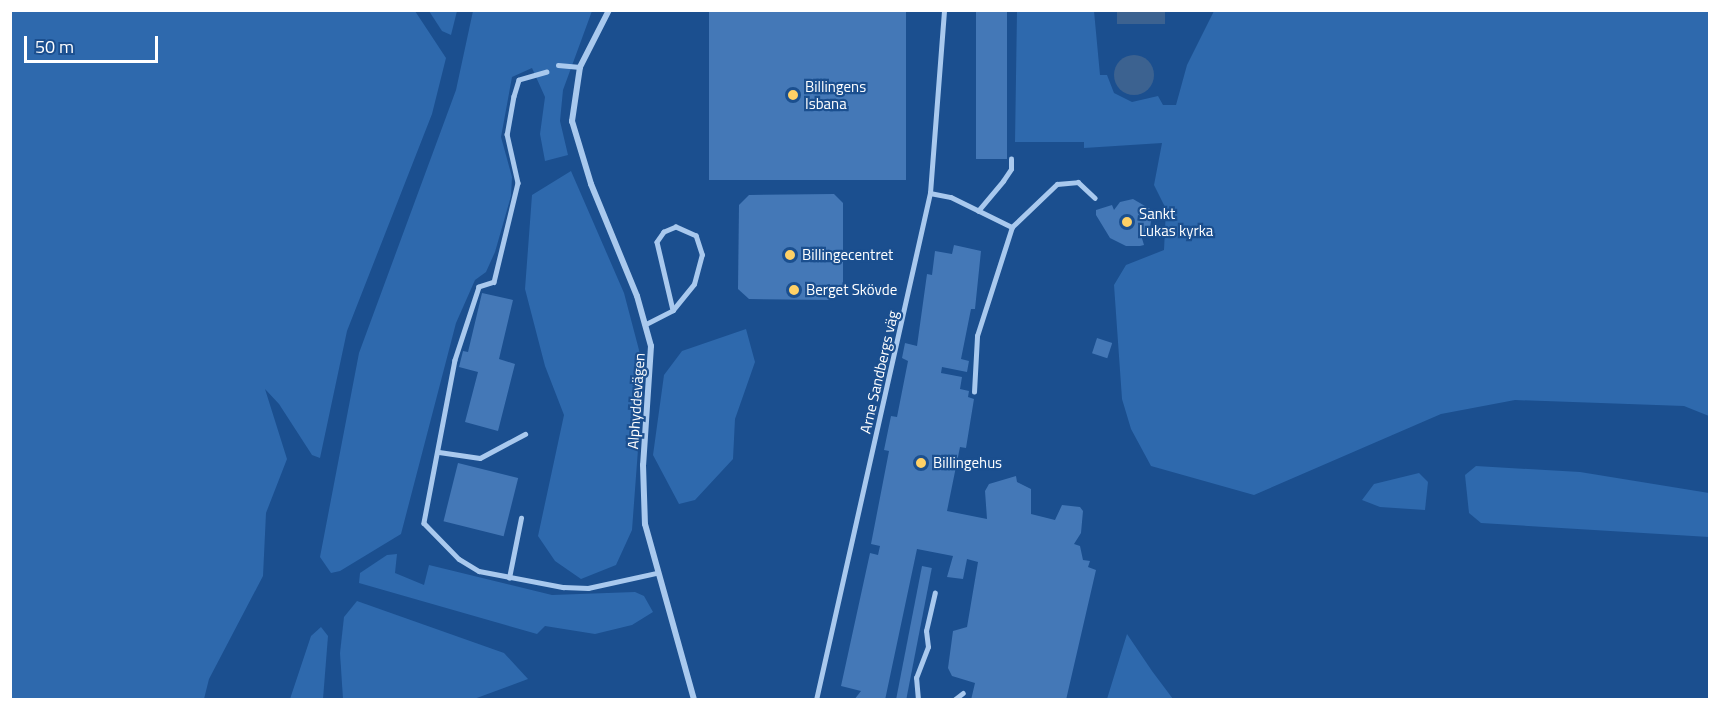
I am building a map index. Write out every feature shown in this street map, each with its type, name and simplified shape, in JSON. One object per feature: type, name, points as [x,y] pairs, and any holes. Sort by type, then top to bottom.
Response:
[{"type":"street","name":"Alphyddevägen","points":[[609,10],[580,67],[573,97],[577,142],[646,324],[651,371],[644,501],[656,573],[694,699]]},
{"type":"lane","name":"Arne Sandbergs väg","points":[[816,699],[930,193],[944,10]]},
{"type":"lane","points":[[558,64],[580,67]]},
{"type":"lane","points":[[547,72],[519,80],[514,96],[507,135],[518,183],[494,282],[479,287],[455,360],[424,523],[459,559],[479,571],[509,578],[588,588],[656,573]]},
{"type":"lane","points":[[978,211],[1003,182],[1011,169],[1011,159]]},
{"type":"lane","points":[[974,392],[977,336],[1012,228],[1057,184],[1078,182],[1095,198]]},
{"type":"lane","points":[[930,193],[951,197],[1012,228]]},
{"type":"lane","points":[[646,324],[673,310],[694,284],[702,255],[696,236],[676,228],[664,232],[657,242],[673,310]]},
{"type":"lane","points":[[439,452],[480,458],[525,434]]},
{"type":"lane","points":[[509,578],[520,518]]},
{"type":"lane","points":[[918,699],[916,678],[928,647],[926,631],[934,593]]},
{"type":"lane","points":[[954,699],[963,693]]},
{"type":"shaded area","points":[[10,11],[415,11],[446,58],[432,114],[347,331],[320,458],[312,455],[279,404],[265,389],[287,459],[266,513],[263,576],[209,679],[204,699],[11,699]]},
{"type":"shaded area","points":[[429,11],[457,11],[451,35],[442,31]]},
{"type":"shaded area","points":[[473,11],[592,11],[563,90],[560,121],[568,155],[545,161],[540,134],[545,97],[532,68],[512,77],[501,137],[512,177],[511,196],[495,252],[486,272],[475,280],[456,323],[401,534],[340,571],[331,573],[320,557],[359,353],[456,90]]},
{"type":"shaded area","points":[[1017,11],[1094,11],[1100,75],[1107,75],[1114,93],[1132,102],[1158,96],[1163,105],[1176,105],[1187,65],[1214,11],[1709,11],[1709,416],[1684,406],[1515,400],[1441,414],[1254,495],[1151,466],[1131,429],[1122,399],[1114,285],[1126,265],[1164,250],[1166,209],[1154,185],[1162,143],[1084,148],[1084,142],[1015,142]]},
{"type":"shaded area","points":[[1117,11],[1165,11],[1165,24],[1117,24]]},
{"type":"shaded area","points":[[1134,55],[1142,56],[1148,61],[1153,67],[1153,83],[1148,89],[1142,94],[1134,95],[1126,94],[1120,89],[1115,83],[1114,75],[1115,67],[1120,61],[1126,56]]},
{"type":"shaded area","points":[[571,171],[624,293],[644,369],[632,530],[616,565],[581,579],[555,561],[538,536],[564,415],[545,366],[525,289],[532,195]]},
{"type":"shaded area","points":[[746,329],[755,362],[735,419],[733,459],[695,500],[679,504],[653,455],[664,375],[682,351]]},
{"type":"shaded area","points":[[1476,466],[1580,472],[1709,493],[1709,537],[1481,523],[1469,513],[1465,475]]},
{"type":"shaded area","points":[[1419,473],[1428,482],[1425,510],[1380,507],[1362,500],[1374,484]]},
{"type":"shaded area","points":[[397,554],[395,573],[424,585],[429,565],[552,595],[635,592],[644,596],[653,612],[632,625],[595,634],[545,626],[537,634],[359,583],[360,573],[387,555]]},
{"type":"shaded area","points":[[357,601],[504,653],[528,679],[474,699],[343,699],[340,653],[344,617]]},
{"type":"shaded area","points":[[321,627],[328,636],[323,699],[290,699],[311,636]]},
{"type":"shaded area","points":[[1127,634],[1152,671],[1173,699],[1107,699]]},
{"type":"building","name":"Billingens Isbana","points":[[709,10],[906,10],[906,180],[709,180]]},
{"type":"building","points":[[976,10],[1007,10],[1007,159],[976,159]]},
{"type":"building","name":"Billingecentret","points":[[834,194],[843,203],[843,291],[833,300],[749,299],[738,289],[739,205],[749,195]]},
{"type":"building","name":"Sankt Lukas kyrka","points":[[1133,199],[1157,213],[1152,214],[1150,228],[1141,235],[1144,245],[1126,246],[1110,238],[1096,215],[1096,210],[1112,205],[1114,210],[1120,202]]},
{"type":"building","name":"Billingehus","points":[[954,245],[981,251],[975,309],[971,309],[961,359],[969,361],[967,372],[942,367],[941,373],[962,377],[960,389],[969,391],[968,397],[974,399],[966,448],[960,447],[947,511],[987,519],[985,491],[989,484],[1016,476],[1017,482],[1031,489],[1031,514],[1055,520],[1062,505],[1080,507],[1083,511],[1081,533],[1074,544],[1080,546],[1083,560],[1090,561],[1088,567],[1096,570],[1066,700],[971,700],[975,683],[952,676],[948,668],[953,631],[967,627],[978,562],[967,559],[963,579],[947,577],[953,556],[917,549],[885,700],[854,700],[861,691],[841,686],[870,553],[878,555],[880,546],[871,544],[889,451],[884,450],[891,416],[897,417],[908,361],[902,358],[905,343],[917,346],[927,274],[932,275],[935,251],[952,254]]},
{"type":"building","points":[[482,293],[513,300],[499,359],[515,364],[498,431],[465,422],[478,372],[459,367],[463,351],[468,352]]},
{"type":"building","points":[[1097,338],[1112,343],[1107,358],[1092,353]]},
{"type":"building","points":[[458,463],[518,478],[504,536],[443,521]]},
{"type":"building","points":[[922,566],[932,568],[906,700],[896,700]]},
{"type":"place","name":"Billingens Isbana","points":[[793,95]]},
{"type":"place","name":"Sankt Lukas kyrka","points":[[1127,222]]},
{"type":"place","name":"Billingecentret","points":[[790,255]]},
{"type":"place","name":"Berget Skövde","points":[[794,290]]},
{"type":"place","name":"Billingehus","points":[[921,463]]}]
